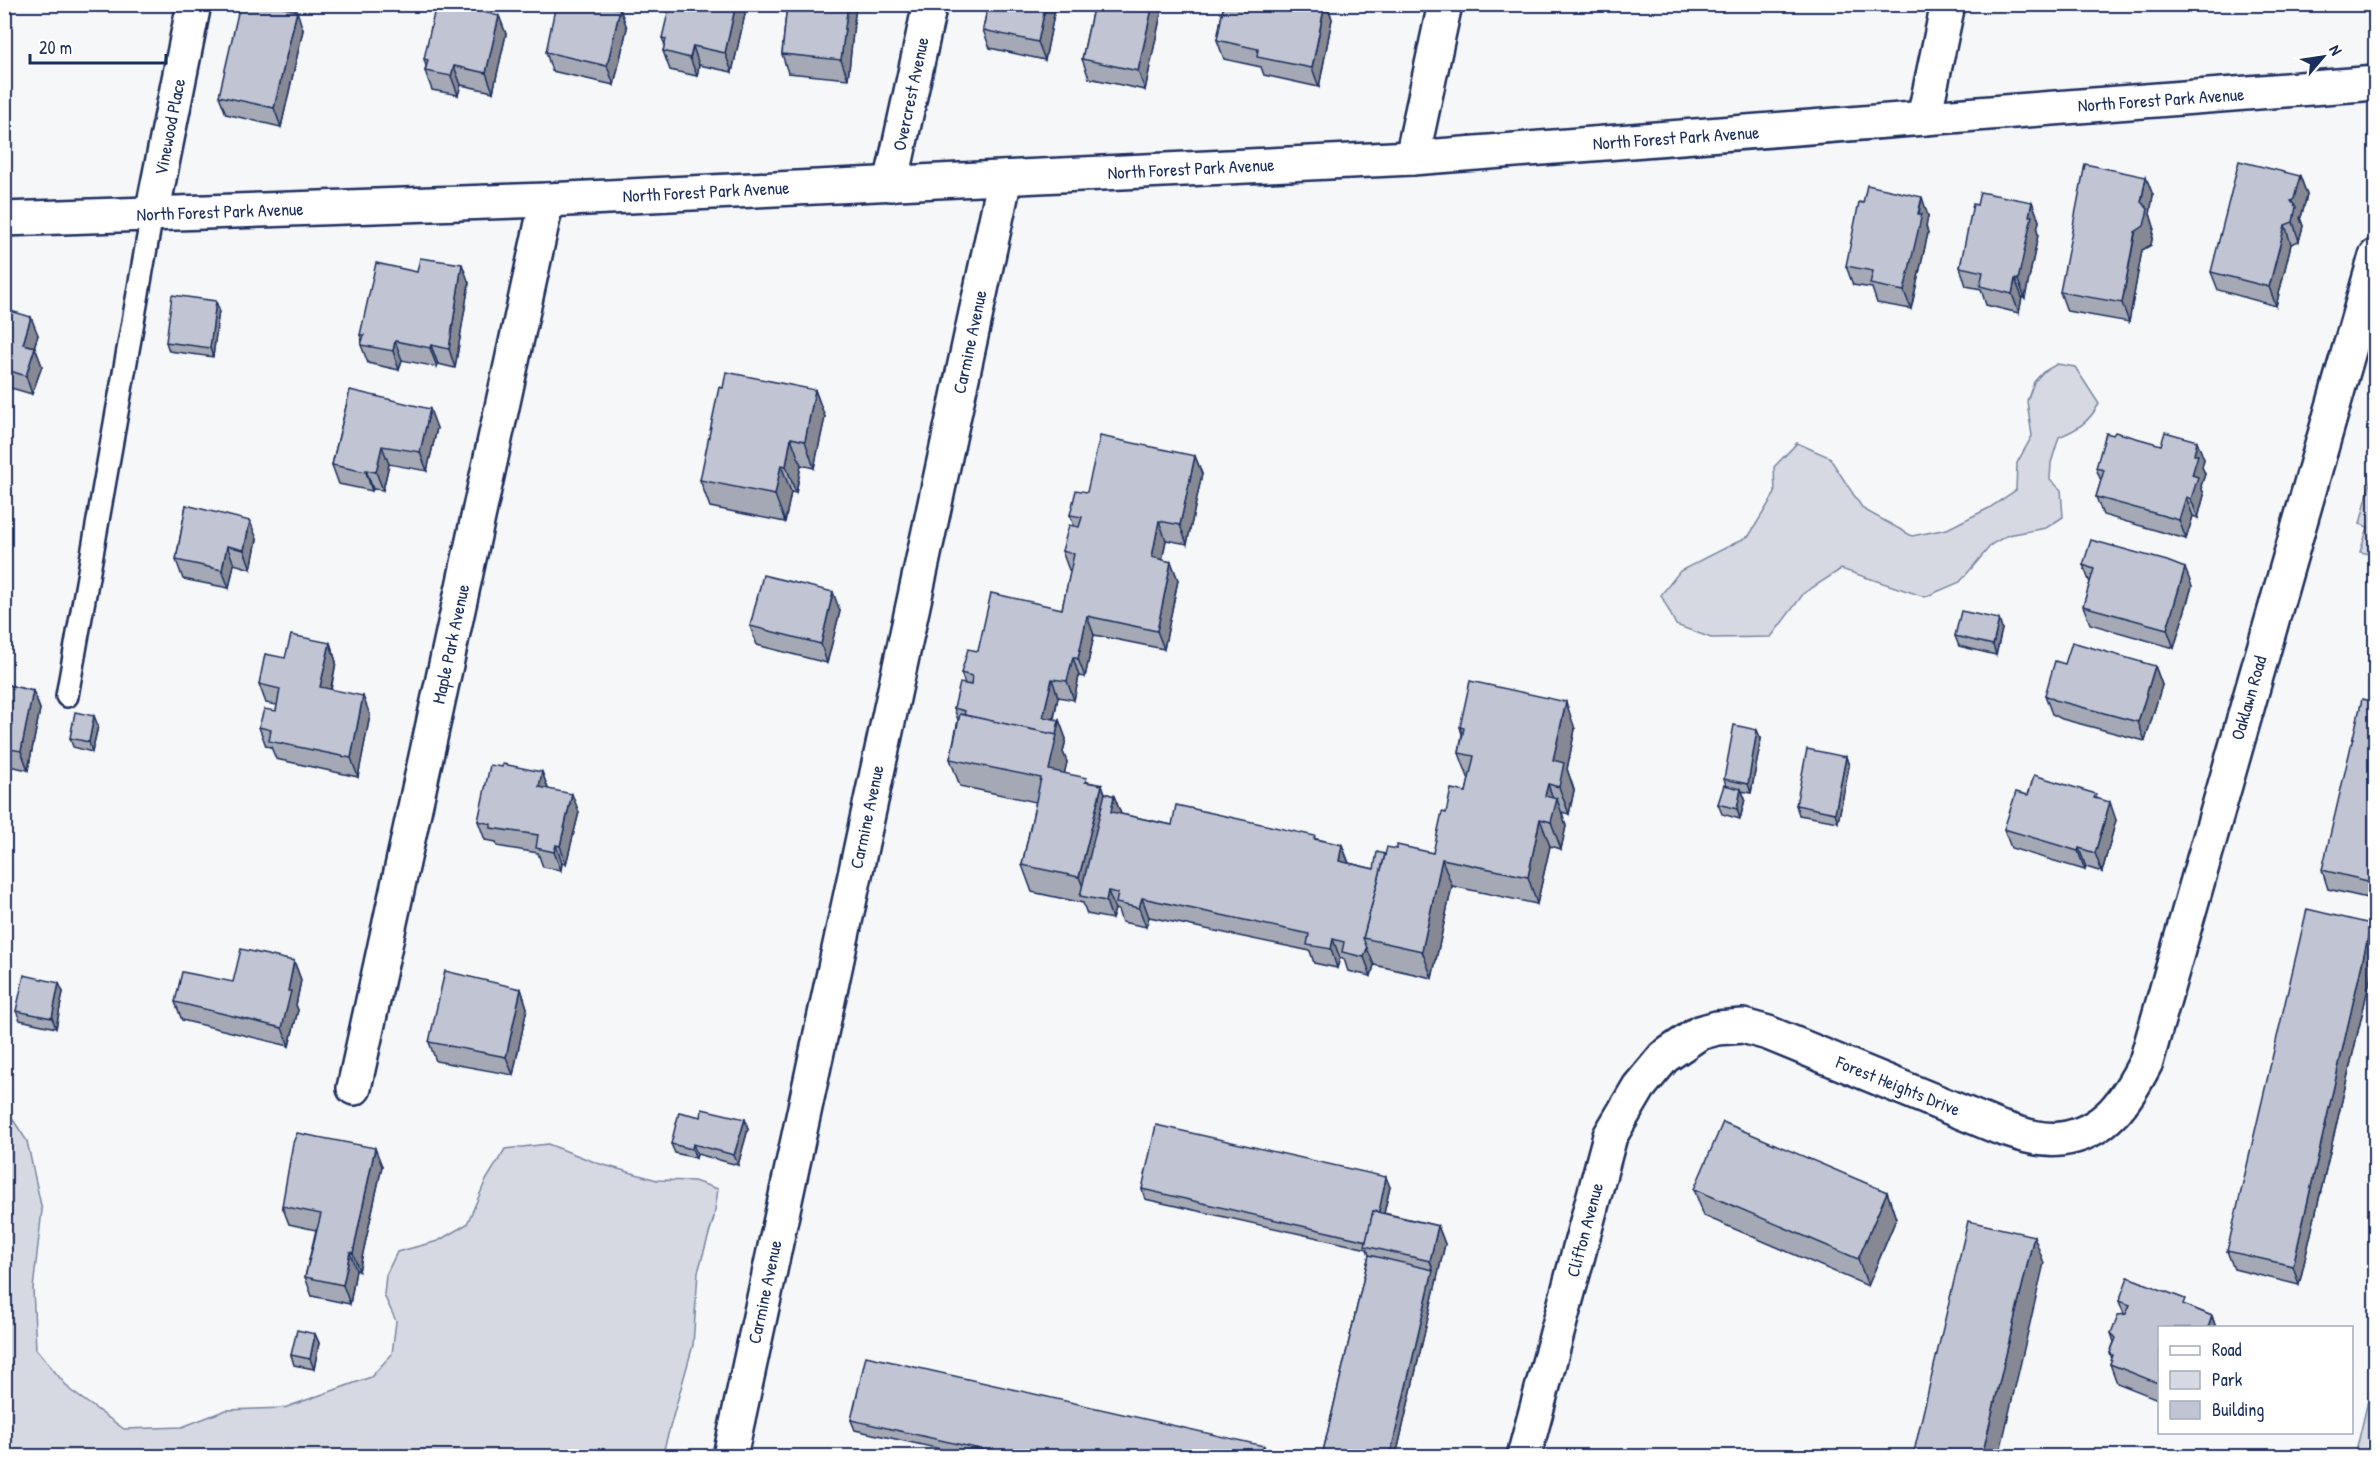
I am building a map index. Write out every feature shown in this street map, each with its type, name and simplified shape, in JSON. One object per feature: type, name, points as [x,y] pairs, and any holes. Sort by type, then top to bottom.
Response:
[{"type":"street","name":"Vinewood Place","points":[[152,214],[194,4]]},
{"type":"street","name":"Overcrest Avenue","points":[[891,184],[930,4]]},
{"type":"street","points":[[1412,158],[1445,4]]},
{"type":"street","points":[[1924,118],[1948,4]]},
{"type":"street","name":"North Forest Park Avenue","points":[[4,219],[547,200],[1412,158],[2376,83]]},
{"type":"street","name":"Carmine Avenue","points":[[730,1456],[1005,178]]},
{"type":"street","name":"Maple Park Avenue","points":[[354,1088],[547,200]]},
{"type":"street","name":"Oaklawn Road","points":[[2099,1127],[2130,1094],[2146,1062],[2376,256]]},
{"type":"street","name":"Forest Heights Drive","points":[[1699,1033],[1717,1028],[1743,1026],[1768,1033],[1998,1128],[2032,1137],[2061,1140],[2099,1127]]},
{"type":"street","name":"Clifton Avenue","points":[[1524,1456],[1610,1136],[1639,1087],[1664,1057],[1699,1033]]},
{"type":"lane","points":[[67,696],[152,214]]},
{"type":"green space","points":[[2057,364],[2075,367],[2099,404],[2082,425],[2059,437],[2051,463],[2050,479],[2061,490],[2063,517],[2046,528],[2008,535],[1992,544],[1960,582],[1925,597],[1841,569],[1804,593],[1771,637],[1711,638],[1676,625],[1661,595],[1680,571],[1749,536],[1775,493],[1774,467],[1797,443],[1829,457],[1863,509],[1912,536],[1947,529],[1989,508],[2016,490],[2017,463],[2032,436],[2027,401],[2034,382],[2043,372]]},
{"type":"green space","points":[[2375,465],[2376,555],[2360,552],[2368,527],[2360,524]]},
{"type":"green space","points":[[4,1106],[27,1141],[42,1210],[33,1289],[36,1349],[70,1390],[124,1429],[182,1427],[226,1410],[284,1408],[371,1377],[392,1354],[396,1321],[384,1295],[386,1275],[397,1252],[438,1241],[467,1224],[485,1182],[505,1149],[548,1144],[597,1163],[657,1180],[694,1181],[718,1189],[714,1217],[698,1272],[693,1345],[662,1456],[5,1456]]},
{"type":"green space","points":[[2375,1371],[2375,1456],[2355,1456]]},
{"type":"building","points":[[240,4],[268,4],[297,11],[274,108],[219,96]]},
{"type":"building","points":[[436,4],[451,4],[499,16],[486,73],[454,66],[451,76],[425,71],[428,60],[424,59]]},
{"type":"building","points":[[556,4],[599,4],[620,9],[607,66],[546,52]]},
{"type":"building","points":[[670,4],[736,4],[725,53],[693,46],[690,58],[663,51],[666,39],[662,38]]},
{"type":"building","points":[[787,4],[848,4],[841,60],[782,54]]},
{"type":"building","points":[[988,4],[1046,4],[1038,42],[983,30]]},
{"type":"building","points":[[1094,4],[1153,4],[1138,71],[1082,59]]},
{"type":"building","points":[[1224,4],[1325,4],[1312,68],[1257,57],[1258,49],[1217,40]]},
{"type":"building","points":[[2239,161],[2300,176],[2294,199],[2291,201],[2296,207],[2293,222],[2285,225],[2269,287],[2211,272]]},
{"type":"building","points":[[2085,164],[2146,177],[2141,202],[2148,209],[2144,226],[2135,232],[2122,303],[2060,292]]},
{"type":"building","points":[[1867,185],[1922,197],[1918,214],[1922,214],[1904,291],[1870,284],[1873,271],[1846,266],[1859,202],[1863,203]]},
{"type":"building","points":[[1980,192],[2032,202],[2029,216],[2032,216],[2018,280],[2015,279],[2012,294],[1980,286],[1983,272],[1960,267],[1973,204],[1977,205]]},
{"type":"building","points":[[420,258],[462,264],[449,349],[395,341],[393,351],[361,345],[364,335],[360,335],[376,263],[417,272]]},
{"type":"building","points":[[172,295],[216,301],[210,348],[166,342]]},
{"type":"building","points":[[4,309],[31,317],[23,344],[35,347],[26,376],[4,369]]},
{"type":"building","points":[[726,372],[815,390],[805,441],[791,438],[786,466],[781,465],[775,495],[700,480],[719,387],[723,388]]},
{"type":"building","points":[[350,390],[430,409],[420,452],[382,446],[376,472],[332,465]]},
{"type":"building","points":[[2115,432],[2161,445],[2165,432],[2197,441],[2194,455],[2198,455],[2192,475],[2198,477],[2191,499],[2186,497],[2179,520],[2096,497],[2104,470],[2096,468],[2106,433],[2113,435]]},
{"type":"building","points":[[1100,436],[1195,456],[1180,525],[1159,521],[1152,557],[1171,562],[1157,631],[1087,616],[1078,659],[1073,657],[1067,681],[1052,679],[1043,717],[1059,720],[1056,735],[964,715],[965,711],[954,708],[960,683],[971,685],[972,676],[961,673],[968,649],[978,651],[991,593],[1062,609],[1074,554],[1062,551],[1069,525],[1079,527],[1082,517],[1070,515],[1076,490],[1087,492]]},
{"type":"building","points":[[186,505],[250,521],[244,550],[227,546],[222,570],[176,560]]},
{"type":"building","points":[[2091,540],[2185,568],[2167,629],[2083,606],[2094,569],[2083,565]]},
{"type":"building","points":[[763,575],[833,592],[821,644],[750,626]]},
{"type":"building","points":[[1961,611],[1999,619],[1993,645],[1955,636]]},
{"type":"building","points":[[291,635],[330,643],[320,687],[363,696],[351,758],[269,741],[271,730],[259,727],[264,709],[276,711],[280,689],[259,684],[265,654],[285,658]]},
{"type":"building","points":[[2072,642],[2155,666],[2138,722],[2055,700],[2045,695],[2055,661],[2065,664]]},
{"type":"building","points":[[1470,681],[1566,702],[1553,760],[1564,763],[1559,787],[1548,784],[1545,796],[1557,799],[1551,822],[1540,819],[1528,877],[1442,859],[1422,951],[1363,938],[1387,847],[1397,849],[1397,845],[1433,853],[1442,812],[1446,813],[1451,789],[1466,792],[1474,756],[1459,753],[1464,728],[1460,727]]},
{"type":"building","points":[[4,684],[33,691],[21,751],[4,748]]},
{"type":"building","points":[[2362,699],[2376,702],[2376,883],[2322,870]]},
{"type":"building","points":[[75,712],[94,716],[89,742],[70,738]]},
{"type":"building","points":[[960,714],[1057,735],[1049,770],[1087,778],[1085,782],[1102,785],[1079,877],[1022,865],[1041,778],[950,759]]},
{"type":"building","points":[[1734,725],[1757,730],[1748,784],[1724,779]]},
{"type":"building","points":[[1807,749],[1846,757],[1835,813],[1796,805]]},
{"type":"building","points":[[503,764],[542,772],[539,787],[572,794],[560,846],[556,845],[554,852],[536,848],[538,835],[491,828],[491,824],[478,821],[490,765],[502,767]]},
{"type":"building","points":[[2034,775],[2096,794],[2094,798],[2110,802],[2095,853],[2079,848],[2078,851],[2004,829],[2016,792],[2028,795]]},
{"type":"building","points":[[1724,785],[1741,789],[1737,809],[1718,804]]},
{"type":"building","points":[[1105,793],[1114,796],[1111,812],[1172,825],[1176,805],[1315,836],[1314,839],[1342,845],[1339,861],[1374,869],[1377,852],[1385,854],[1363,938],[1367,948],[1364,957],[1342,952],[1344,942],[1333,939],[1331,949],[1307,945],[1309,934],[1142,898],[1139,908],[1116,903],[1118,893],[1108,891],[1106,901],[1080,896]]},
{"type":"building","points":[[2307,909],[2371,924],[2293,1266],[2227,1251]]},
{"type":"building","points":[[241,949],[294,961],[288,991],[291,991],[282,1028],[175,1002],[182,972],[233,982]]},
{"type":"building","points":[[445,971],[521,989],[506,1057],[429,1042]]},
{"type":"building","points":[[24,975],[59,983],[52,1018],[16,1011]]},
{"type":"building","points":[[702,1109],[745,1119],[734,1155],[693,1144],[692,1149],[671,1144],[679,1112],[701,1117]]},
{"type":"building","points":[[1723,1122],[1887,1192],[1858,1259],[1694,1189]]},
{"type":"building","points":[[1156,1125],[1386,1177],[1379,1212],[1373,1211],[1367,1241],[1142,1189]]},
{"type":"building","points":[[297,1133],[375,1148],[353,1253],[350,1252],[343,1285],[305,1277],[321,1214],[282,1206],[293,1143]]},
{"type":"building","points":[[1373,1211],[1438,1226],[1430,1261],[1365,1246]]},
{"type":"building","points":[[1968,1221],[2034,1236],[1982,1456],[1913,1456]]},
{"type":"building","points":[[1369,1255],[1433,1270],[1390,1456],[1322,1456]]},
{"type":"building","points":[[2128,1277],[2185,1299],[2183,1304],[2212,1316],[2209,1326],[2158,1326],[2158,1383],[2110,1364],[2113,1355],[2110,1353],[2116,1338],[2111,1333],[2118,1315],[2126,1314],[2130,1305],[2119,1301]]},
{"type":"building","points":[[297,1330],[315,1334],[310,1359],[291,1355]]},
{"type":"building","points":[[866,1356],[1264,1446],[1262,1456],[1011,1456],[851,1420]]}]
